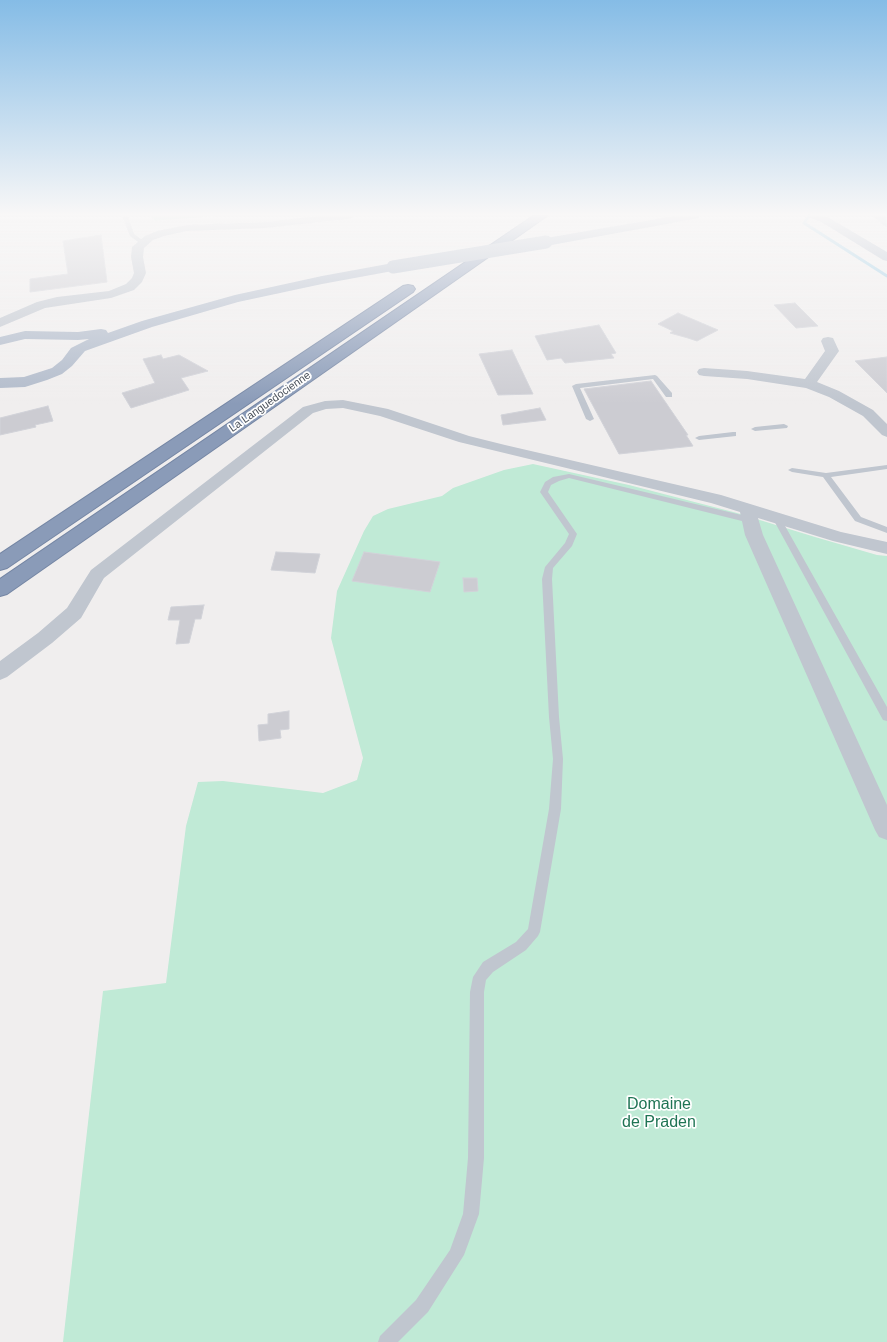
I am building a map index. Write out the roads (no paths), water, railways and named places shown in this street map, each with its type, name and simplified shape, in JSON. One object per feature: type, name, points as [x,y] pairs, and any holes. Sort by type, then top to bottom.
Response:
[{"type":"highway","name":"La Languedocienne","points":[[0,563],[423,279]]},
{"type":"highway","name":"La Languedocienne","points":[[0,590],[450,279]]},
{"type":"main road","points":[[0,341],[13,337],[42,334],[78,336],[100,333],[187,307],[301,279]]},
{"type":"main road","points":[[0,383],[25,382],[42,377],[62,367],[80,348],[102,339],[205,307],[327,279]]},
{"type":"main road","points":[[42,334],[64,339],[70,343],[73,349],[72,355]]},
{"type":"street","points":[[2,322],[41,305],[56,301],[111,294],[130,287],[137,279]]},
{"type":"street","points":[[2,322],[19,324],[27,332],[42,334]]},
{"type":"street","points":[[809,384],[832,351],[828,341]]},
{"type":"street","points":[[704,372],[809,384],[834,394],[868,413],[887,432]]},
{"type":"street","points":[[0,672],[45,638],[74,613],[97,574],[308,410],[320,406],[343,404],[372,410],[503,449],[653,483],[749,514],[776,517],[839,536],[887,548]]},
{"type":"street","points":[[749,514],[754,535],[887,830]]},
{"type":"lane","points":[[590,419],[576,386],[655,377],[669,395]]},
{"type":"lane","points":[[756,429],[784,426]]},
{"type":"lane","points":[[699,438],[733,434]]},
{"type":"lane","points":[[792,470],[826,475],[887,467]]},
{"type":"lane","points":[[826,475],[858,519],[887,530]]},
{"type":"lane","points":[[386,1342],[422,1306],[456,1255],[471,1214],[476,1158],[477,992],[480,976],[488,967],[521,946],[534,932],[555,809],[558,759],[554,717],[547,579],[549,567],[569,544],[573,534],[544,492],[548,484],[569,476],[749,514]]},
{"type":"lane","points":[[776,517],[887,717]]},
{"type":"park label","name":"Domaine de Praden","points":[[659,1114]]}]
